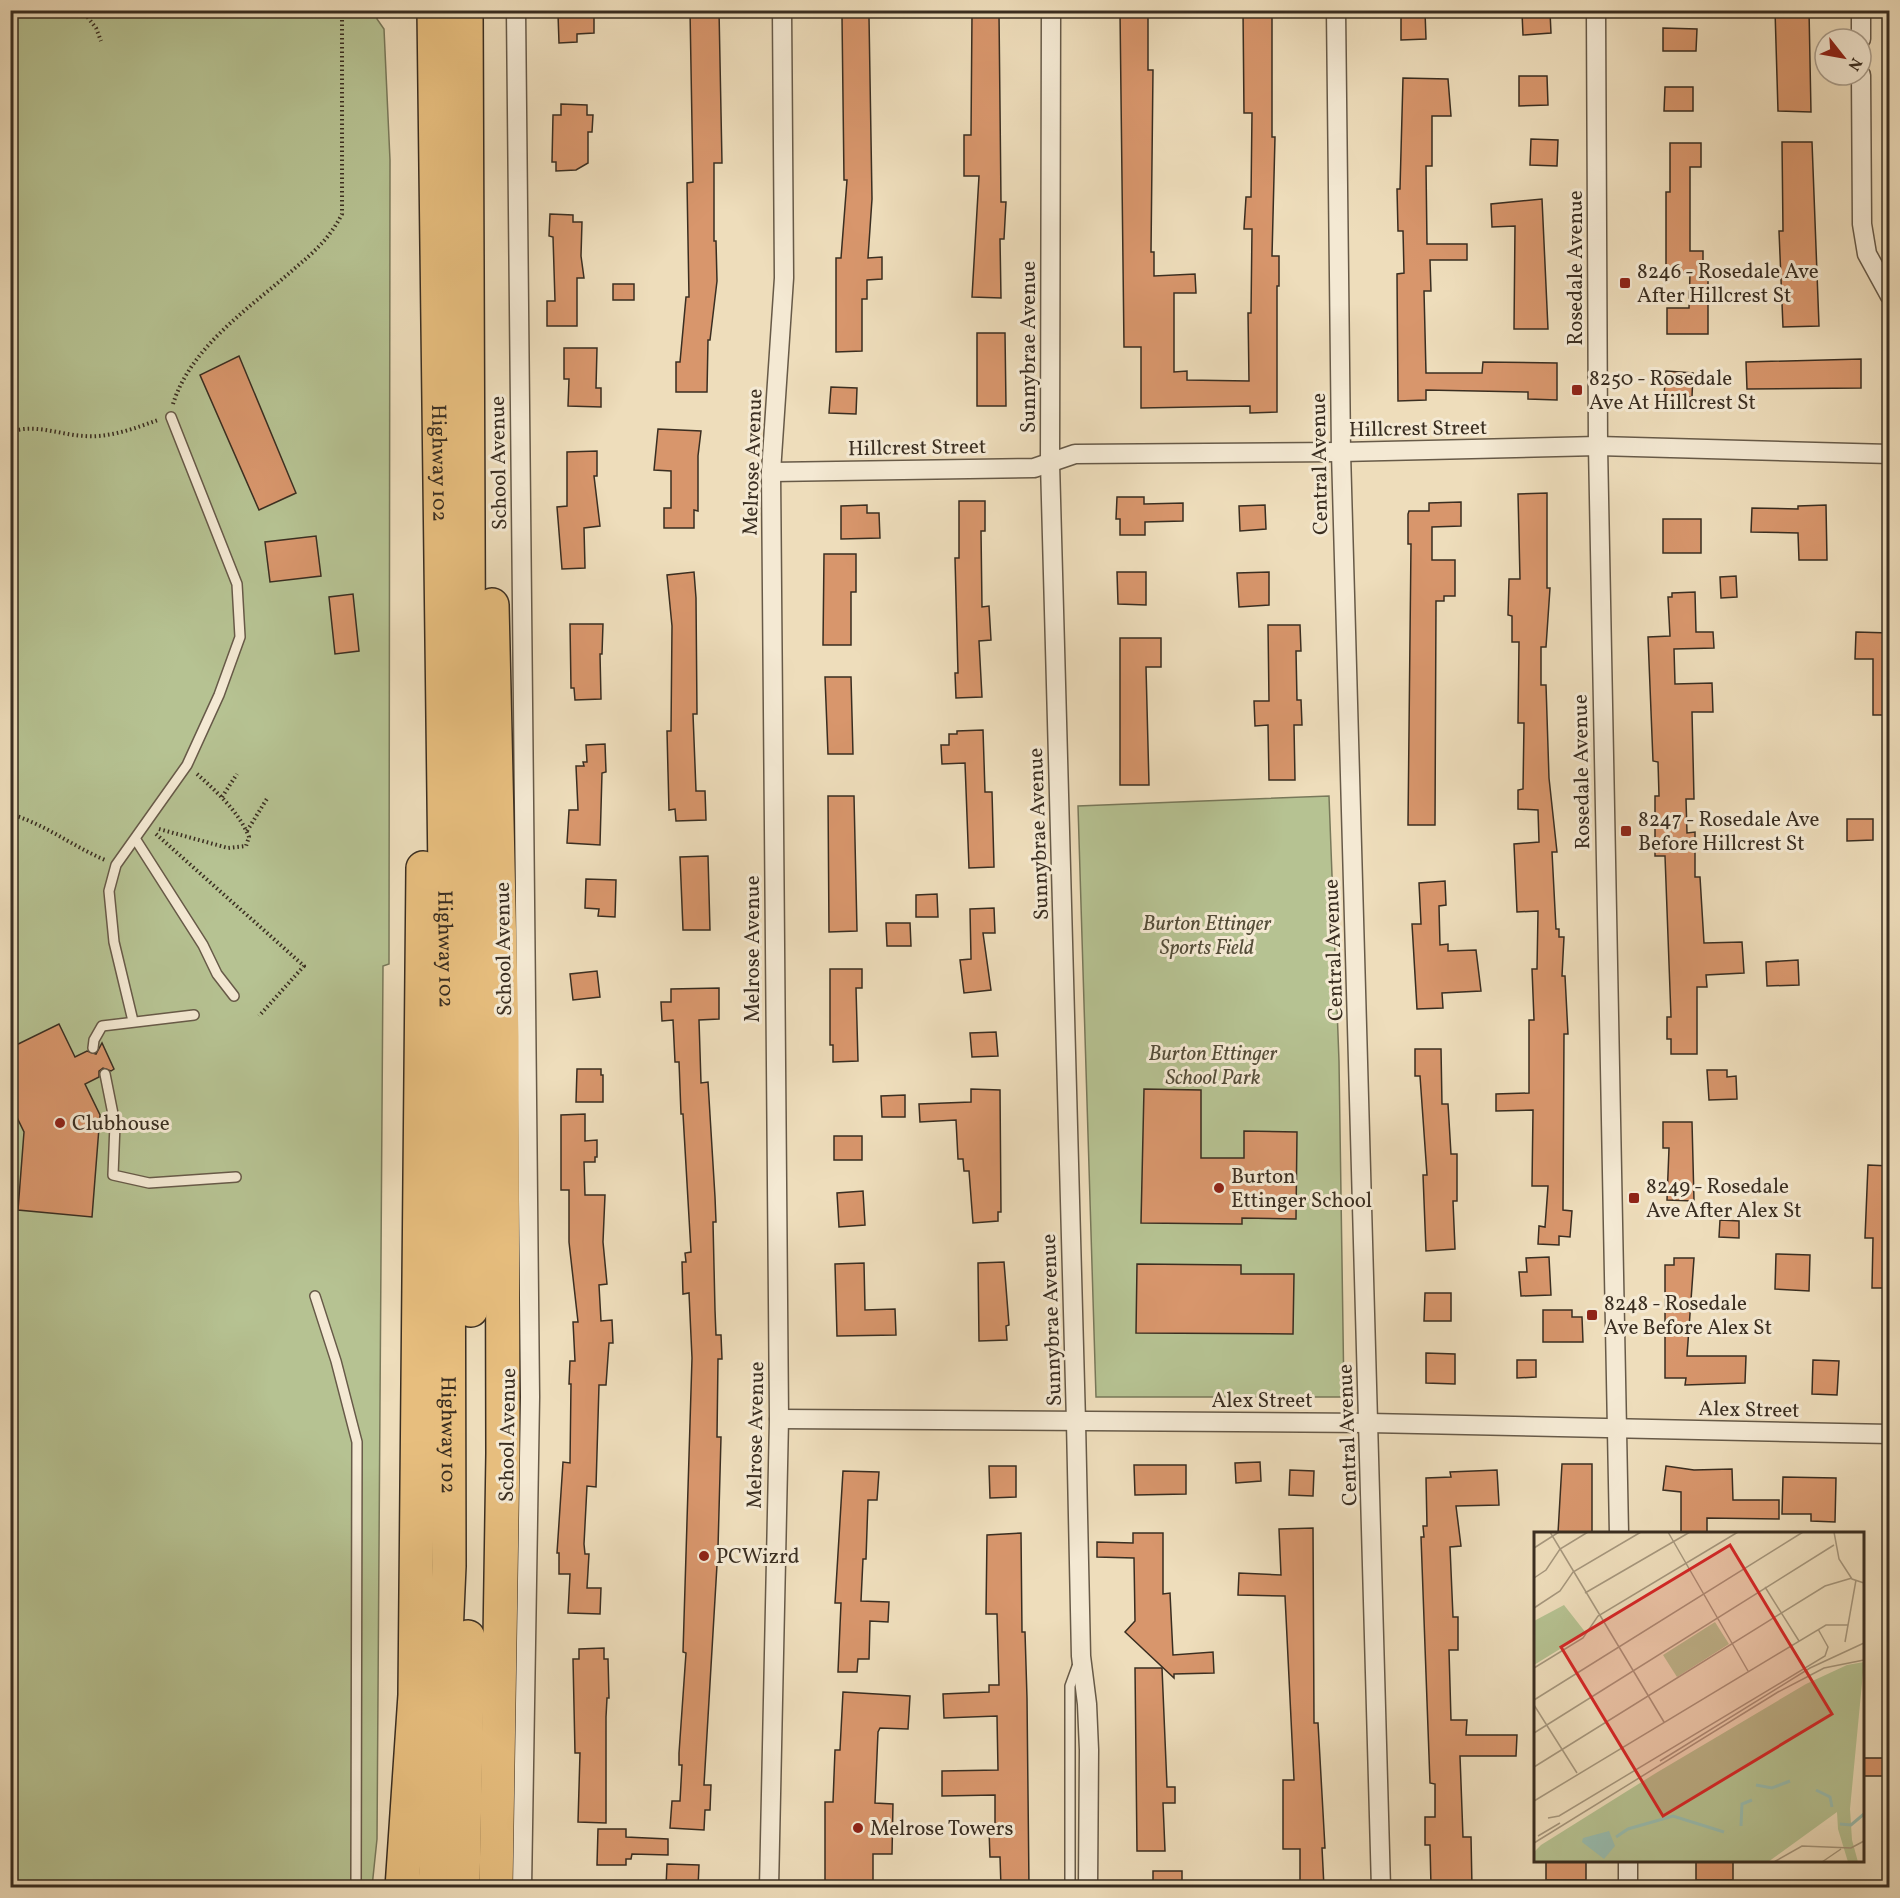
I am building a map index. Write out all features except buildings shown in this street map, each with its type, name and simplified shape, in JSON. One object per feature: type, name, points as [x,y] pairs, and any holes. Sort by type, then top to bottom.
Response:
[{"type":"highway","name":"Highway 102","points":[[434,10],[448,1113],[449,1566],[435,1887]]},
{"type":"highway","name":"Highway 102","points":[[463,1887],[470,1568],[472,1124],[466,10]]},
{"type":"highway","points":[[469,237],[488,415],[501,1025],[503,1453],[496,1887]]},
{"type":"highway","points":[[402,1887],[415,1695],[422,883],[440,552]]},
{"type":"street","name":"School Avenue","points":[[516,10],[530,1396],[522,1887]]},
{"type":"street","name":"Melrose Avenue","points":[[769,1887],[779,1419],[771,472],[784,278],[782,10]]},
{"type":"street","name":"Sunnybrae Avenue","points":[[1051,10],[1050,463],[1081,1656],[1088,1704],[1088,1887]]},
{"type":"street","name":"Central Avenue","points":[[1336,10],[1341,452],[1381,1887]]},
{"type":"street","name":"Rosedale Avenue","points":[[1596,10],[1598,446],[1619,1532]]},
{"type":"street","points":[[1861,10],[1861,27]]},
{"type":"street","points":[[1861,87],[1862,224],[1867,254],[1890,296]]},
{"type":"street","name":"Hillcrest Street","points":[[771,472],[1034,468],[1075,454],[1341,452],[1598,446],[1890,454]]},
{"type":"street","name":"Alex Street","points":[[779,1419],[1369,1423],[1890,1434]]},
{"type":"street","points":[[1628,1862],[1628,1887]]},
{"type":"lane","points":[[133,1021],[114,942],[108,902],[116,865],[136,840],[144,825],[187,765],[219,695],[240,637],[237,584],[171,417]]},
{"type":"lane","points":[[136,840],[203,945],[217,974],[234,996]]},
{"type":"lane","points":[[93,1048],[94,1040],[102,1026],[194,1016]]},
{"type":"lane","points":[[105,1074],[115,1124],[113,1175],[149,1183],[236,1177]]},
{"type":"lane","points":[[315,1296],[336,1361],[357,1442],[356,1887]]},
{"type":"lane","name":"Sunnybrae Avenue","points":[[1070,1887],[1070,1686],[1081,1656]]},
{"type":"path","points":[[82,10],[96,28],[101,41]]},
{"type":"path","points":[[10,432],[18,429],[50,430],[86,437],[125,431],[171,417],[182,382],[196,360],[215,339],[326,241],[342,214],[342,10]]},
{"type":"path","points":[[144,825],[228,848],[246,846],[249,837],[247,831],[222,797],[187,765]]},
{"type":"path","points":[[222,797],[237,774]]},
{"type":"path","points":[[247,831],[268,797]]},
{"type":"path","points":[[10,814],[48,828],[81,849],[116,865]]},
{"type":"path","points":[[144,825],[304,966],[259,1017]]},
{"type":"green space","points":[[11,11],[377,11],[377,19],[384,29],[390,160],[389,964],[383,966],[377,1839],[372,1887],[11,1888]]},
{"type":"green space","points":[[1886,11],[1890,11],[1889,144]]},
{"type":"green space","name":"Burton Ettinger School Park","points":[[1329,796],[1339,1061],[1344,1397],[1096,1397],[1078,806]]},
{"type":"place","name":"8246 - Rosedale Ave After Hillcrest St","points":[[1625,283]]},
{"type":"place","name":"8250 - Rosedale Ave At Hillcrest St","points":[[1577,390]]},
{"type":"place","name":"8247 - Rosedale Ave Before Hillcrest St","points":[[1626,831]]},
{"type":"place","name":"Clubhouse","points":[[60,1123]]},
{"type":"place","name":"Burton Ettinger School","points":[[1219,1188]]},
{"type":"place","name":"8249 - Rosedale Ave After Alex St","points":[[1634,1198]]},
{"type":"place","name":"8248 - Rosedale Ave Before Alex St","points":[[1592,1315]]},
{"type":"place","name":"PCWizrd","points":[[704,1556]]},
{"type":"place","name":"Melrose Towers","points":[[858,1828]]},
{"type":"park label","name":"Burton Ettinger Sports Field","points":[[1207,935]]}]
